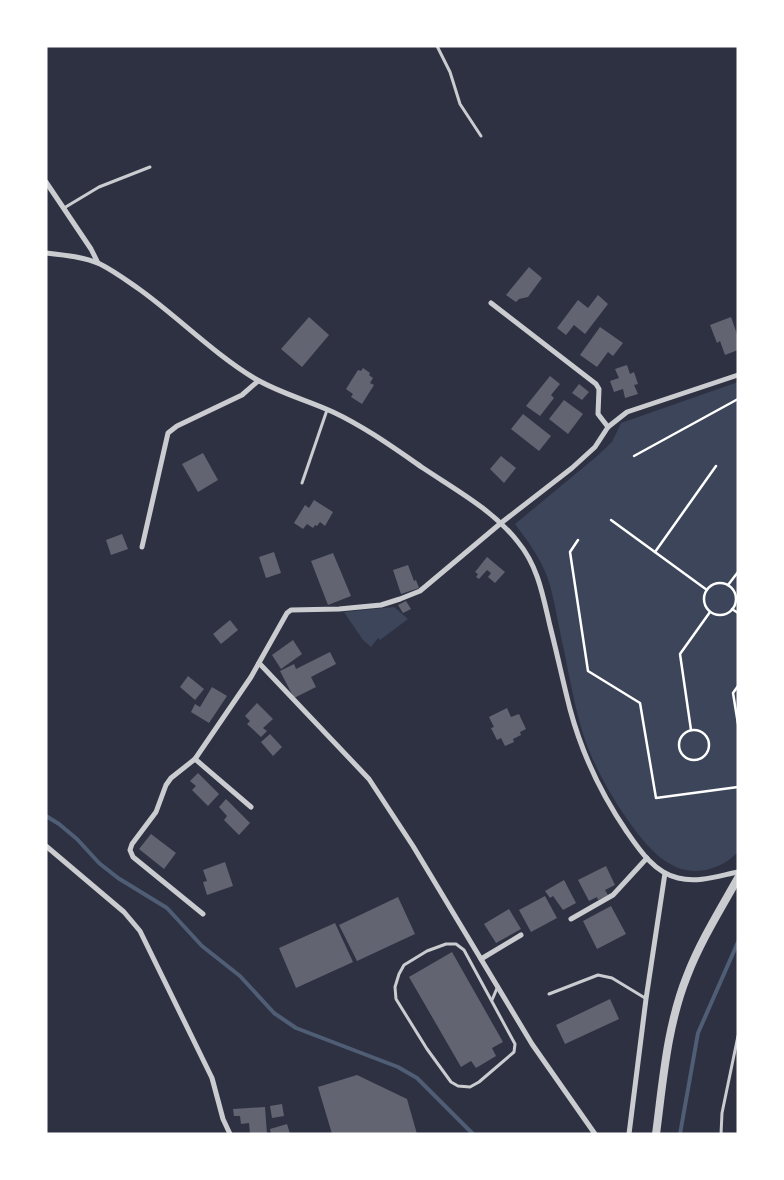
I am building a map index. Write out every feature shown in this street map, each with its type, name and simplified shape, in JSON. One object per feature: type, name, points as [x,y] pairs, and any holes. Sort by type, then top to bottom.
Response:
[{"type":"street","points":[[46,182],[91,248],[98,263]]},
{"type":"street","points":[[46,253],[98,263],[160,304],[221,355],[258,381],[362,427],[465,495],[501,523],[528,556],[540,582],[570,708],[587,762],[616,816],[647,858],[665,873],[679,878],[694,880],[738,872]]},
{"type":"street","points":[[492,303],[596,384],[599,389],[598,414],[608,427]]},
{"type":"street","points":[[203,914],[133,857],[130,850],[132,844],[156,812],[170,778],[195,759],[260,663],[281,621],[289,611],[376,606],[390,603],[412,594],[430,583],[501,523],[572,468],[595,447],[608,427],[627,412],[738,375]]},
{"type":"street","points":[[142,547],[168,434],[176,426],[242,395],[258,381]]},
{"type":"street","points":[[260,663],[369,780],[413,846],[532,1044],[595,1134]]},
{"type":"street","points":[[195,759],[251,807]]},
{"type":"street","points":[[46,846],[124,912],[140,930],[212,1078],[230,1134]]},
{"type":"street","points":[[571,919],[612,895],[647,858]]},
{"type":"street","points":[[629,1134],[646,999],[665,873]]},
{"type":"street","points":[[656,1134],[667,1055],[680,997],[697,953],[738,878]]},
{"type":"street","points":[[480,959],[521,935]]},
{"type":"lane","points":[[437,46],[450,72],[460,104],[480,136]]},
{"type":"lane","points":[[64,208],[99,187],[150,167]]},
{"type":"lane","points":[[302,483],[327,410]]},
{"type":"lane","points":[[446,944],[456,944],[464,950],[492,1000],[515,1044],[514,1052],[479,1082],[470,1087],[458,1086],[451,1082],[427,1050],[396,999],[395,987],[404,965],[427,951],[446,944]]},
{"type":"lane","points":[[549,994],[598,975],[612,978],[646,999]]},
{"type":"lane","points":[[492,1000],[498,986]]},
{"type":"lane","points":[[721,1134],[722,1113],[738,1036]]},
{"type":"path","points":[[634,456],[738,399]]},
{"type":"path","points":[[655,552],[716,466]]},
{"type":"path","points":[[611,520],[707,590]]},
{"type":"path","points":[[578,540],[570,552],[588,671],[640,703],[656,798],[738,787]]},
{"type":"path","points":[[728,586],[738,572]]},
{"type":"path","points":[[717,584],[728,586],[735,596],[732,609],[723,615],[710,612],[704,602],[707,590],[717,584]]},
{"type":"path","points":[[732,609],[738,613]]},
{"type":"path","points":[[691,730],[680,654],[710,612]]},
{"type":"path","points":[[738,686],[733,693],[738,724]]},
{"type":"path","points":[[691,730],[705,734],[709,743],[705,756],[692,761],[683,756],[679,748],[680,739],[691,730]]},
{"type":"shaded area","points":[[738,382],[738,852],[715,867],[706,870],[689,871],[680,869],[665,861],[647,845],[618,805],[597,768],[587,747],[579,718],[548,579],[538,557],[515,524],[612,442],[621,423]]},
{"type":"shaded area","points":[[394,607],[408,619],[380,640],[378,638],[371,647],[363,640],[344,612]]},
{"type":"building","points":[[529,267],[542,278],[528,297],[519,299],[516,302],[506,295]]},
{"type":"building","points":[[598,295],[608,304],[585,334],[574,325],[566,335],[557,328],[578,300],[588,308]]},
{"type":"building","points":[[309,317],[329,335],[302,367],[281,349]]},
{"type":"building","points":[[731,317],[738,337],[738,350],[725,355],[720,341],[717,343],[710,325]]},
{"type":"building","points":[[600,327],[623,343],[613,356],[608,352],[597,367],[580,355]]},
{"type":"building","points":[[627,365],[630,374],[634,372],[638,384],[634,385],[638,394],[625,398],[623,389],[614,392],[610,381],[619,378],[615,369]]},
{"type":"building","points":[[363,368],[370,373],[369,375],[373,378],[370,383],[374,385],[362,404],[351,397],[353,394],[346,389],[358,370],[361,371]]},
{"type":"building","points":[[550,376],[560,384],[551,395],[554,398],[540,416],[526,406]]},
{"type":"building","points":[[579,384],[589,392],[582,400],[572,393]]},
{"type":"building","points":[[564,400],[583,414],[568,434],[549,419]]},
{"type":"building","points":[[523,414],[551,436],[539,451],[511,429]]},
{"type":"building","points":[[203,453],[218,480],[198,492],[182,464]]},
{"type":"building","points":[[501,456],[516,468],[504,483],[490,469]]},
{"type":"building","points":[[314,500],[333,512],[325,526],[320,522],[313,528],[307,524],[303,529],[294,523],[305,505],[309,508]]},
{"type":"building","points":[[122,534],[128,549],[111,555],[106,540]]},
{"type":"building","points":[[274,552],[281,573],[266,578],[259,557]]},
{"type":"building","points":[[333,553],[351,596],[328,605],[311,561]]},
{"type":"building","points":[[487,557],[505,572],[495,583],[488,577],[491,573],[487,570],[479,579],[476,577],[478,574],[475,572]]},
{"type":"building","points":[[408,565],[419,588],[401,594],[393,570]]},
{"type":"building","points":[[406,601],[411,609],[403,613],[398,605]]},
{"type":"building","points":[[230,620],[238,630],[221,644],[213,634]]},
{"type":"building","points":[[293,640],[302,654],[281,669],[272,655]]},
{"type":"building","points":[[330,652],[336,664],[311,677],[316,687],[294,698],[280,671],[294,664],[296,669]]},
{"type":"building","points":[[188,676],[204,689],[195,700],[180,687]]},
{"type":"building","points":[[212,687],[227,696],[209,723],[191,712],[195,704],[200,707]]},
{"type":"building","points":[[257,703],[273,719],[263,728],[267,731],[261,737],[247,724],[250,721],[245,716]]},
{"type":"building","points":[[507,708],[511,717],[519,714],[526,729],[520,732],[521,735],[513,739],[514,742],[505,746],[501,738],[497,740],[491,728],[494,727],[489,717]]},
{"type":"building","points":[[270,734],[282,747],[273,756],[261,742]]},
{"type":"building","points":[[198,773],[219,794],[208,806],[192,790],[196,786],[190,781]]},
{"type":"building","points":[[226,799],[250,823],[239,835],[224,820],[227,816],[219,807]]},
{"type":"building","points":[[151,834],[176,853],[164,869],[139,849]]},
{"type":"building","points":[[225,862],[233,886],[207,895],[203,882],[207,881],[203,870]]},
{"type":"building","points":[[606,866],[615,885],[605,890],[608,895],[598,900],[597,897],[589,901],[578,880]]},
{"type":"building","points":[[564,880],[576,903],[563,910],[553,896],[550,898],[545,891]]},
{"type":"building","points":[[545,896],[557,918],[531,932],[519,910]]},
{"type":"building","points":[[398,897],[415,934],[357,961],[339,925]]},
{"type":"building","points":[[611,906],[626,934],[597,949],[583,921]]},
{"type":"building","points":[[509,909],[521,929],[496,943],[484,924]]},
{"type":"building","points":[[335,923],[353,962],[296,988],[279,948]]},
{"type":"building","points":[[452,952],[503,1042],[492,1048],[496,1056],[476,1068],[471,1061],[461,1067],[409,977]]},
{"type":"building","points":[[610,999],[619,1019],[565,1044],[556,1025]]},
{"type":"building","points":[[357,1075],[407,1099],[417,1134],[332,1134],[318,1087]]},
{"type":"building","points":[[282,1104],[284,1116],[272,1118],[270,1106]]},
{"type":"building","points":[[265,1107],[267,1134],[250,1134],[249,1123],[241,1124],[240,1116],[234,1116],[233,1109]]},
{"type":"building","points":[[287,1124],[290,1134],[271,1134],[270,1129]]},
{"type":"waterway","points":[[46,816],[77,839],[99,863],[118,878],[167,908],[202,946],[240,976],[274,1013],[296,1028],[398,1067],[417,1078],[473,1134]]},
{"type":"waterway","points":[[680,1134],[698,1033],[738,942]]}]
